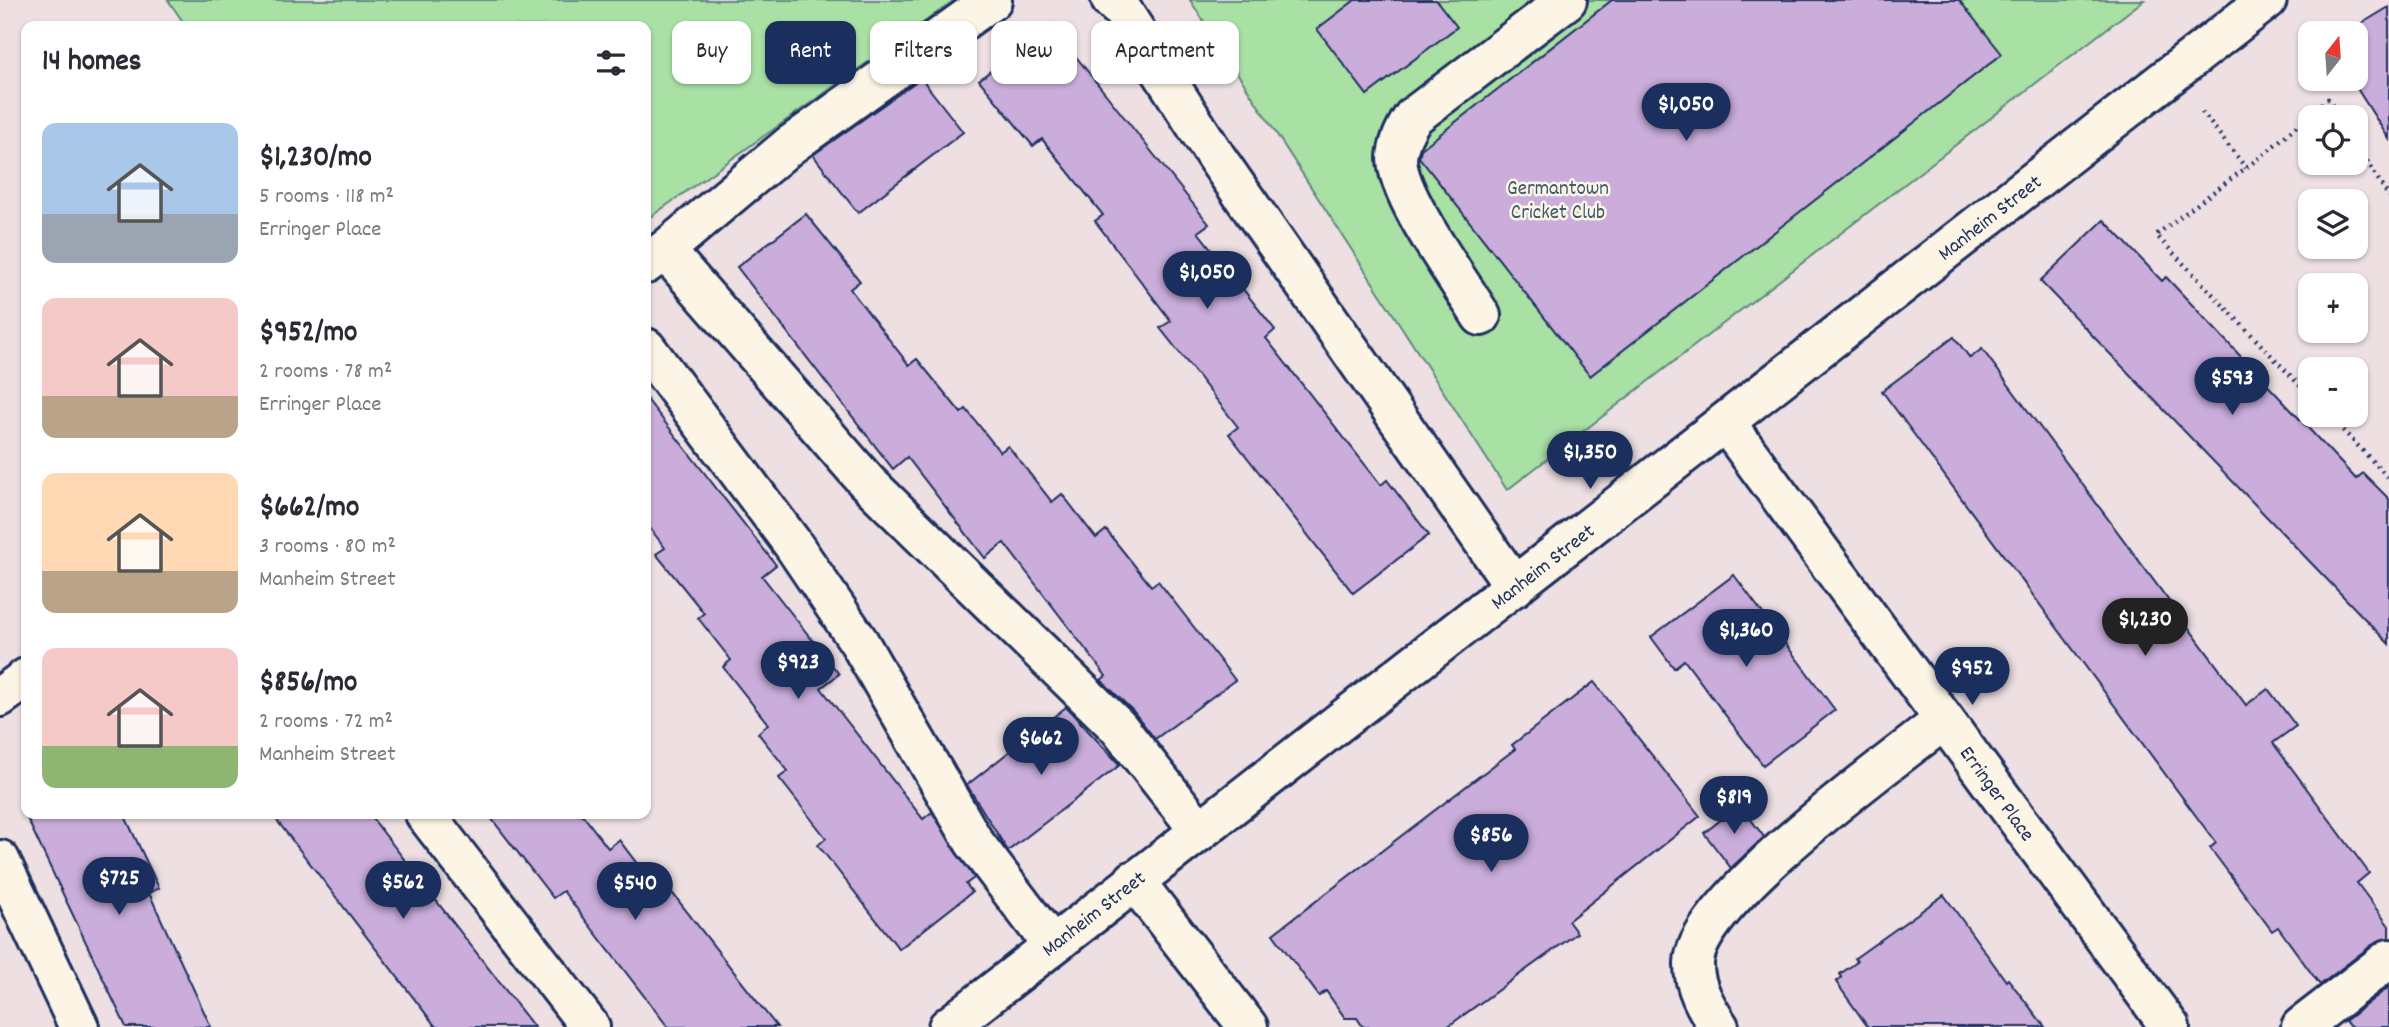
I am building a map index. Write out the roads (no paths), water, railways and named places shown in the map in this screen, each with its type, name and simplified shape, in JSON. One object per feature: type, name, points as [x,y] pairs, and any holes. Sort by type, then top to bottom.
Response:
[{"type":"street","points":[[992,0],[789,146],[655,257],[866,481],[1118,727],[1200,831]]},
{"type":"street","points":[[1111,0],[1122,10],[1216,157],[1515,587]]},
{"type":"street","points":[[1482,316],[1406,194],[1397,158],[1403,133],[1413,117],[1567,0]]},
{"type":"street","name":"Manheim Street","points":[[948,1027],[2267,0]]},
{"type":"street","points":[[651,355],[792,543],[845,620],[974,842],[1052,945]]},
{"type":"street","name":"Erringer Place","points":[[1726,423],[2170,1027]]},
{"type":"street","points":[[0,697],[21,682]]},
{"type":"street","points":[[1719,1027],[1702,1002],[1694,963],[1703,933],[1717,912],[1762,866],[1944,720]]},
{"type":"street","points":[[429,819],[590,1027]]},
{"type":"street","points":[[0,860],[79,1027]]},
{"type":"street","points":[[1134,880],[1248,1027]]},
{"type":"street","points":[[2301,1027],[2389,959]]},
{"type":"park label","name":"Germantown Cricket Club","points":[[1558,199]]}]
